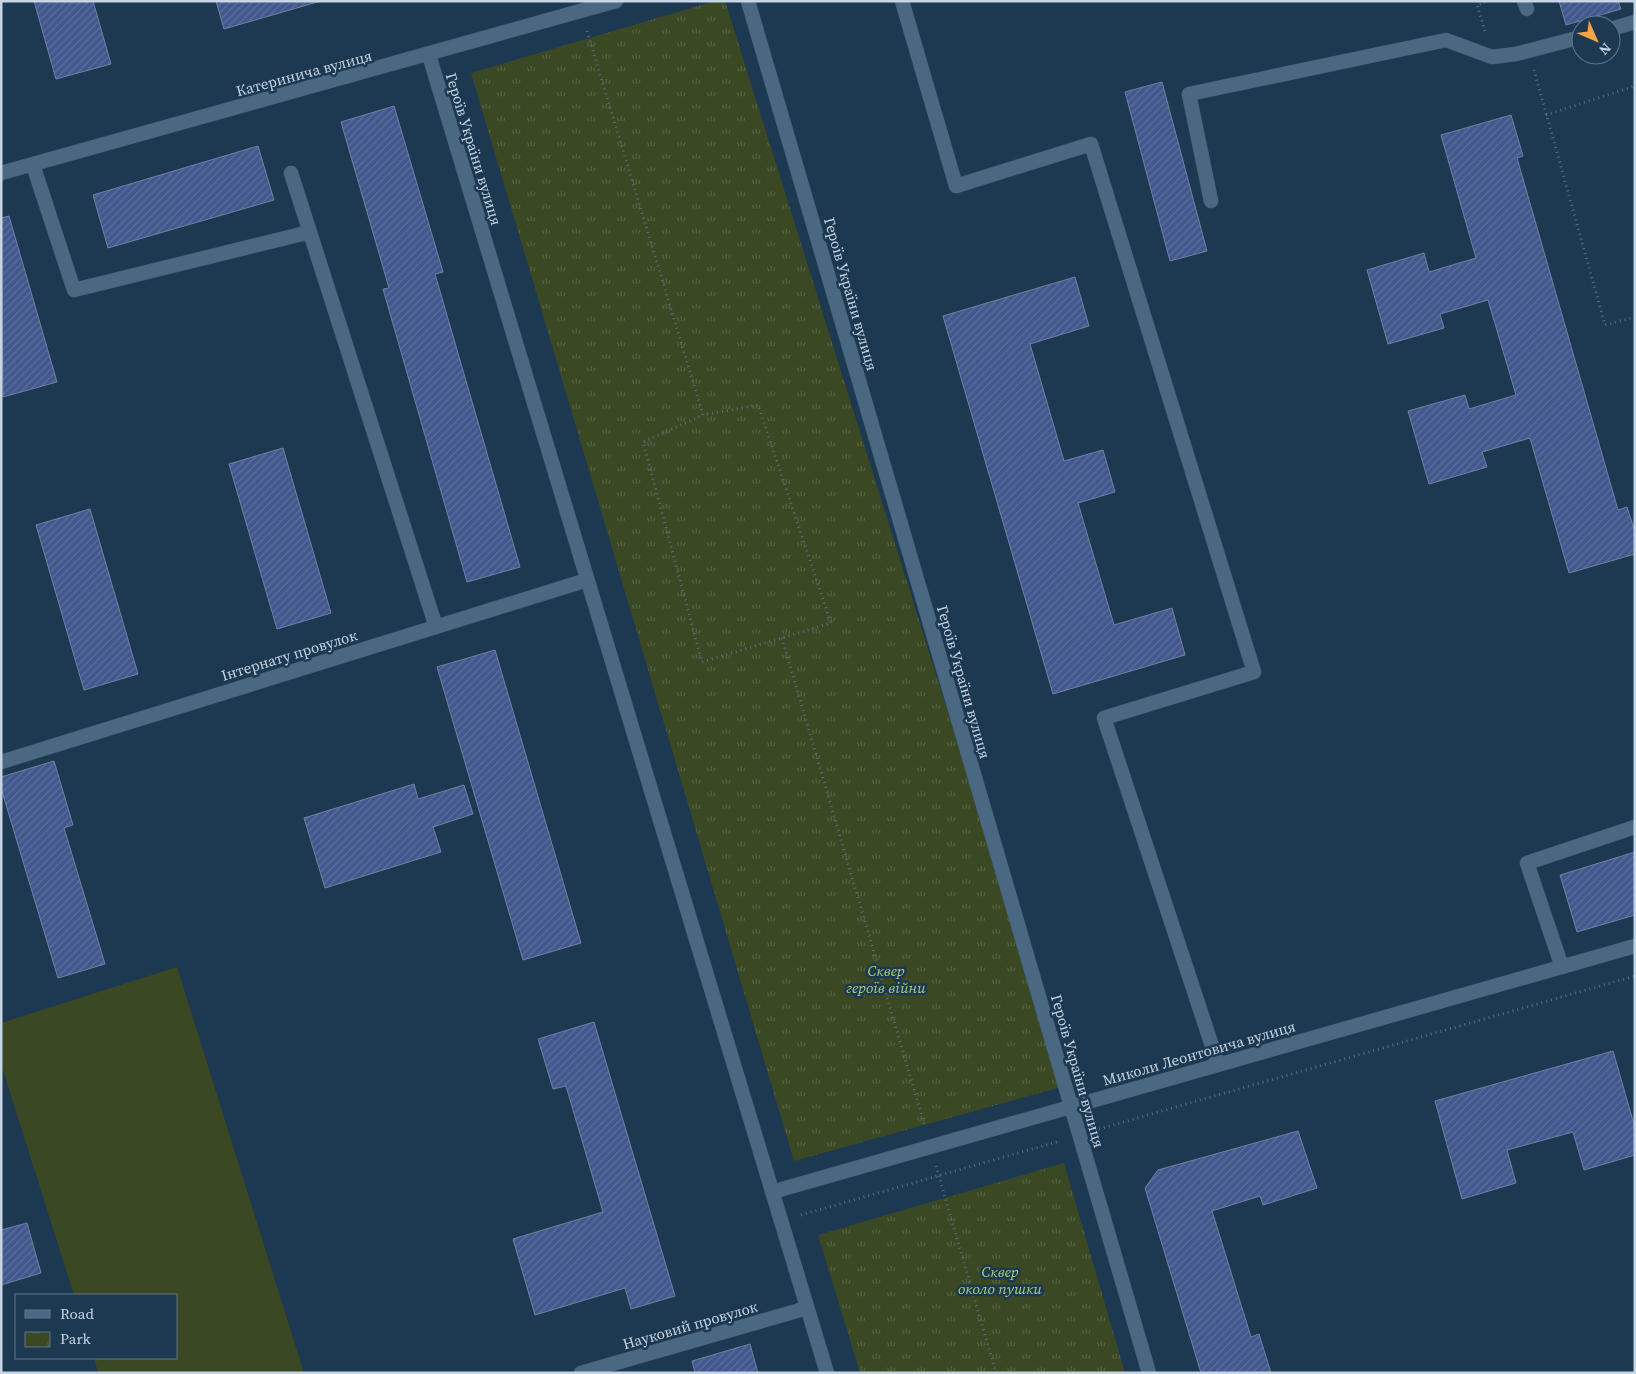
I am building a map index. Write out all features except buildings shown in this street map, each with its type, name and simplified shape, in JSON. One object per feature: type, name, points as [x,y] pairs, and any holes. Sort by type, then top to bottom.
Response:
[{"type":"street","name":"Катеринича вулиця","points":[[1,174],[429,55],[583,8],[616,1]]},
{"type":"street","name":"Героїв України вулиця","points":[[748,1],[1150,1373]]},
{"type":"street","points":[[902,1],[956,186],[1091,144],[1254,672],[1104,718],[1218,1064]]},
{"type":"street","points":[[1621,26],[1635,22]]},
{"type":"street","points":[[1212,201],[1189,94],[1446,40],[1492,57],[1571,39]]},
{"type":"street","name":"Героїв України вулиця","points":[[429,55],[827,1373]]},
{"type":"street","points":[[33,165],[74,290],[310,232]]},
{"type":"street","points":[[291,173],[436,627]]},
{"type":"street","name":"Інтернату провулок","points":[[1,762],[587,580]]},
{"type":"street","points":[[1562,967],[1527,863],[1635,826]]},
{"type":"street","name":"Миколи Леонтовича вулиця","points":[[772,1192],[1635,946]]},
{"type":"street","name":"Науковий провулок","points":[[581,1373],[807,1308]]},
{"type":"path","points":[[1489,1],[1477,5],[1492,57]]},
{"type":"path","points":[[583,8],[703,415]]},
{"type":"path","points":[[1528,50],[1605,325],[1635,317]]},
{"type":"path","points":[[1546,115],[1635,86]]},
{"type":"path","points":[[758,406],[831,623],[702,662],[643,442],[703,415],[758,406]]},
{"type":"path","points":[[782,638],[996,1373]]},
{"type":"path","points":[[781,1221],[1635,976]]},
{"type":"green space","name":"Сквер героїв війни","points":[[715,1],[725,1],[1065,1086],[794,1161],[471,73]]},
{"type":"green space","points":[[177,967],[304,1373],[98,1373],[94,1359],[178,1359],[178,1294],[74,1294],[1,1064],[1,1023]]},
{"type":"green space","name":"Сквер около пушки","points":[[1064,1163],[1125,1373],[860,1373],[818,1235]]}]
